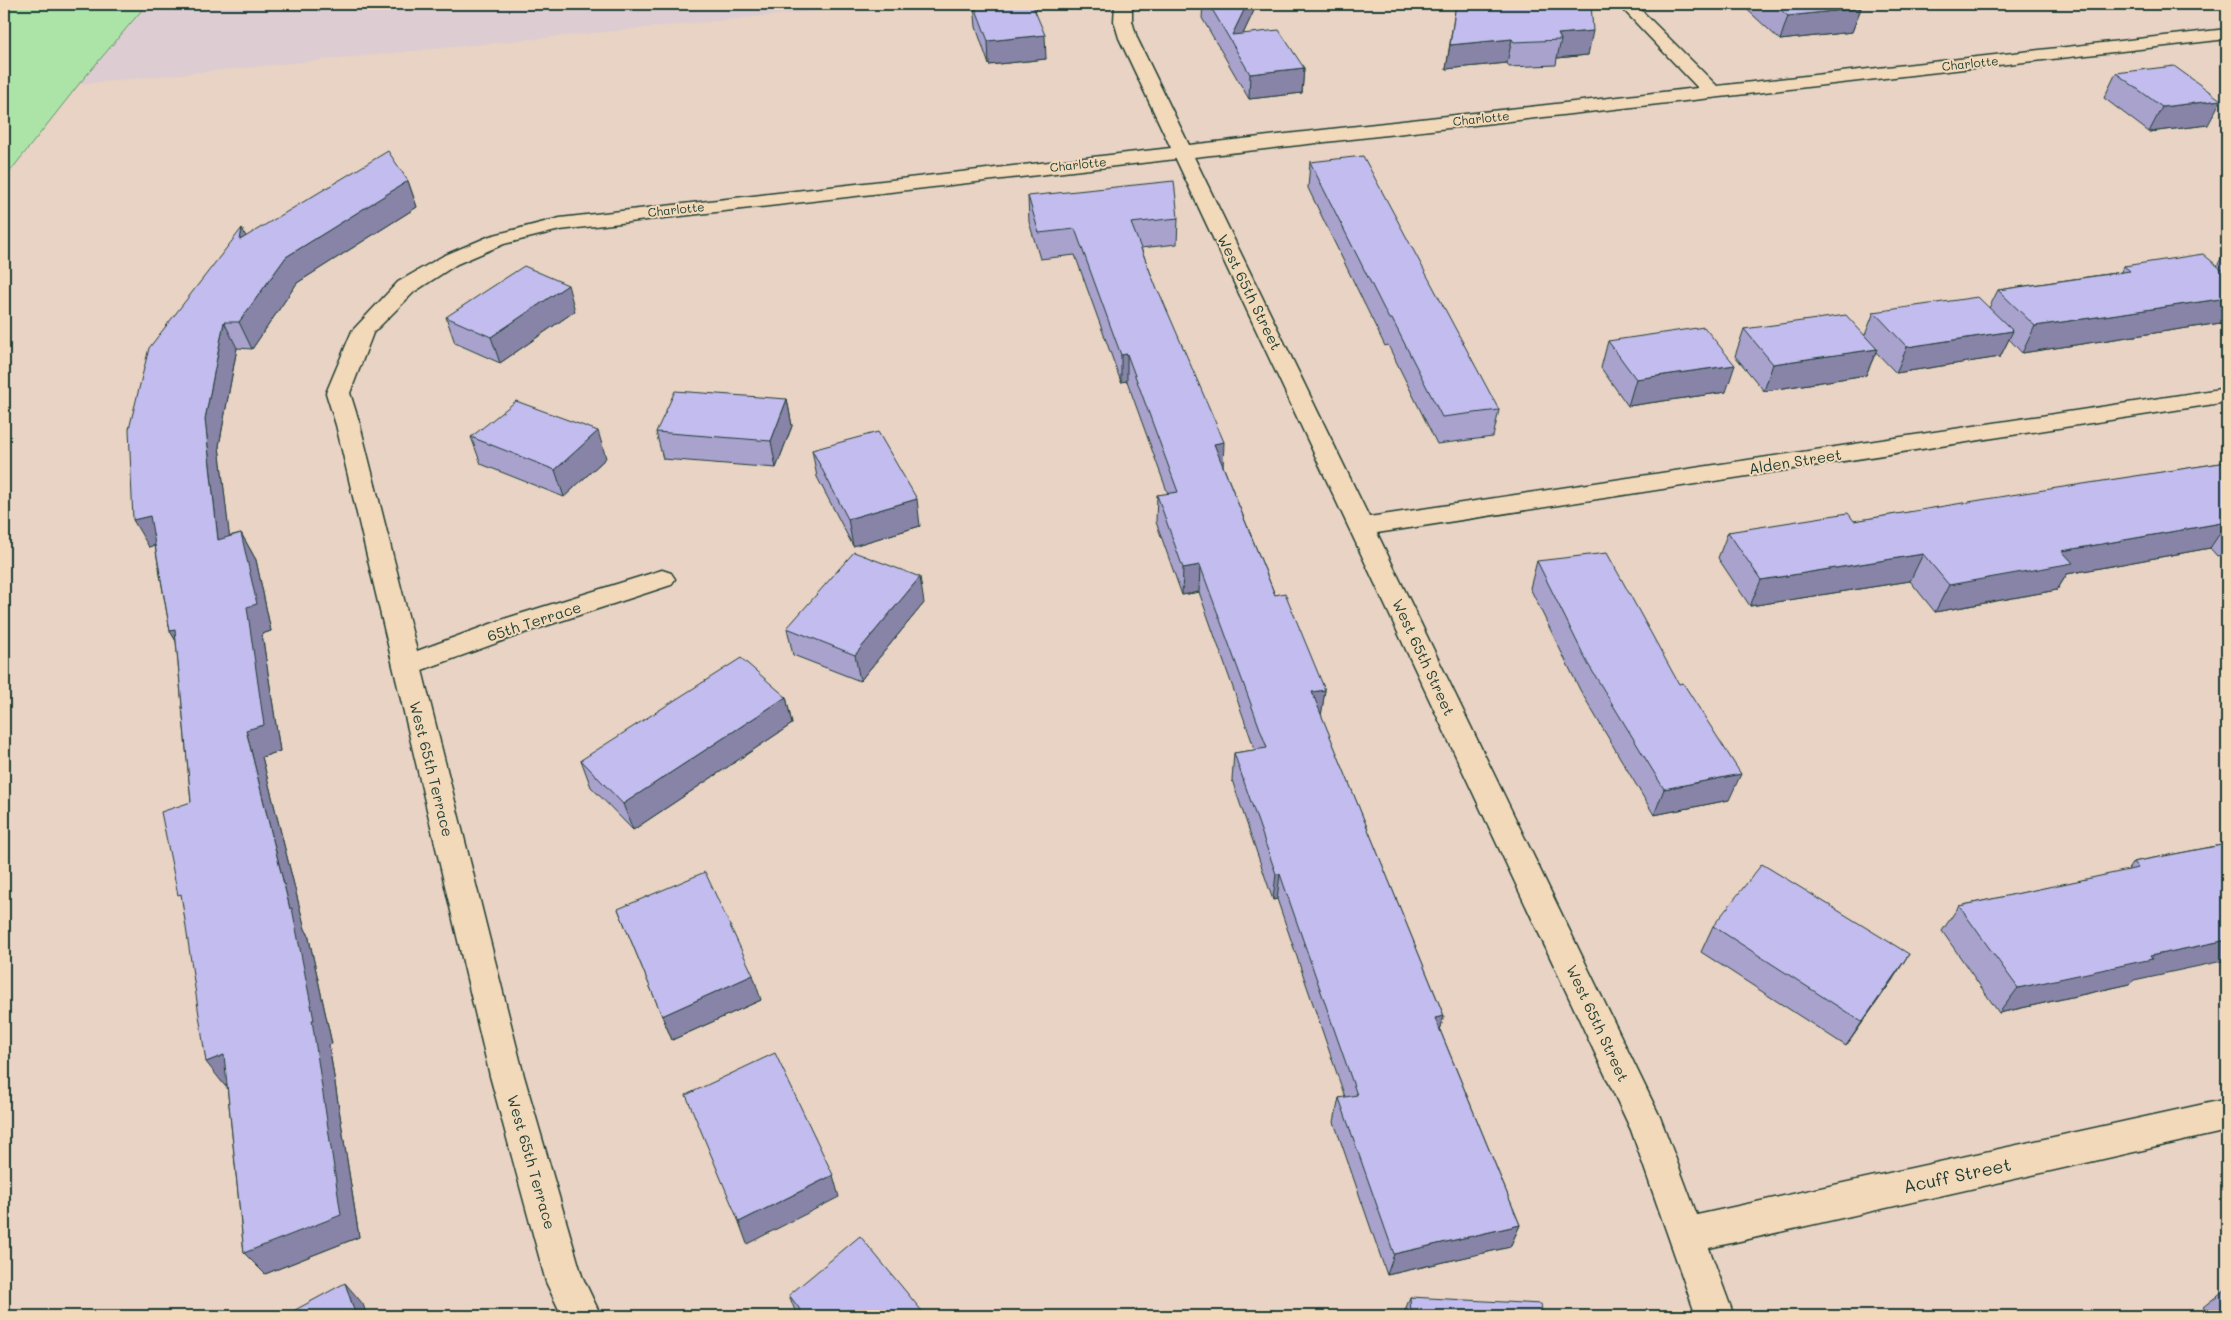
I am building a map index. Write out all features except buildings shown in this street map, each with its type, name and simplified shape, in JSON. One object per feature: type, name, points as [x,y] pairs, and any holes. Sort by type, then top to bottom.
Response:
[{"type":"street","name":"West 65th Street","points":[[1123,4],[1123,21],[1128,38],[1648,1128],[1715,1316]]},
{"type":"street","points":[[1626,4],[1712,92]]},
{"type":"street","name":"Charlotte","points":[[450,260],[497,240],[579,221],[2227,34]]},
{"type":"street","name":"West 65th Terrace","points":[[450,260],[406,287],[363,330],[338,393],[348,425],[507,1076],[565,1282],[582,1316]]},
{"type":"street","name":"Alden Street","points":[[1362,527],[2227,395]]},
{"type":"street","name":"65th Terrace","points":[[407,665],[517,625],[662,580]]},
{"type":"street","name":"Acuff Street","points":[[1686,1235],[2227,1115]]},
{"type":"shaded area","points":[[147,4],[887,4],[79,84]]},
{"type":"green space","points":[[4,4],[147,4],[79,84],[4,179]]}]
